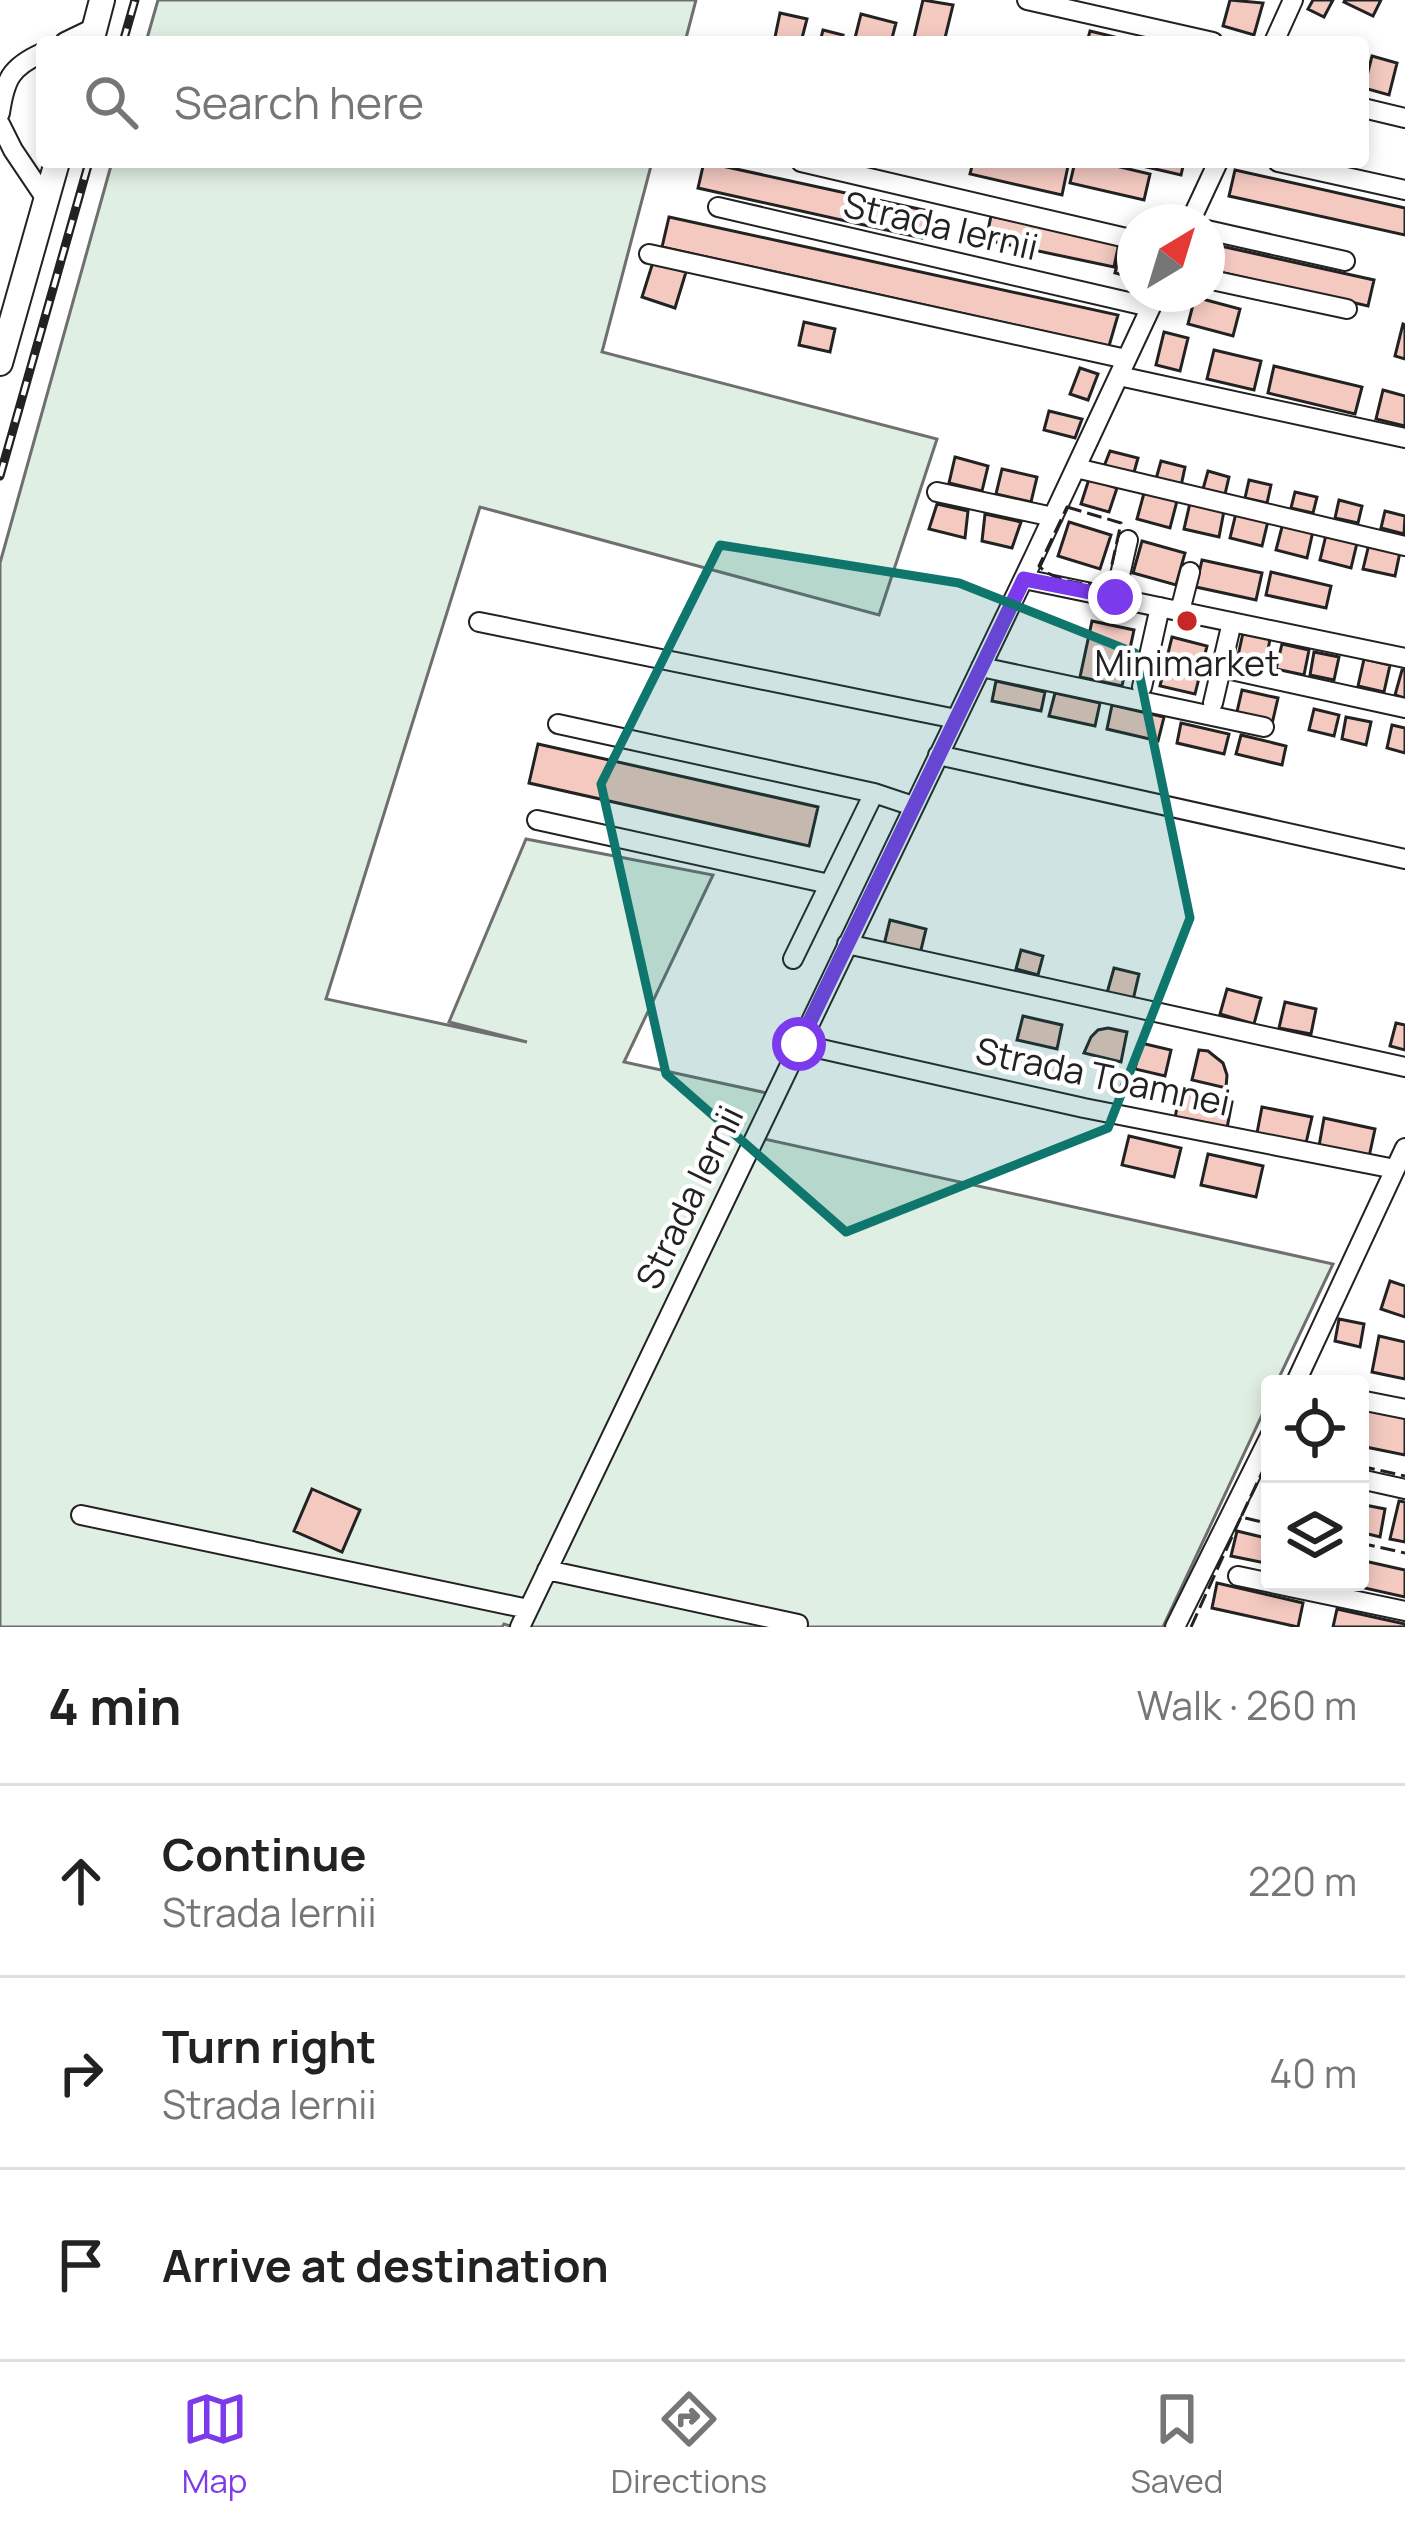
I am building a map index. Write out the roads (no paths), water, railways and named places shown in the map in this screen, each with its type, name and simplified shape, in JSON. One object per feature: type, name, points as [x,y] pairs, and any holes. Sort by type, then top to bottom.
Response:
[{"type":"main road","points":[[93,35],[103,0]]},
{"type":"main road","points":[[0,363],[54,168]]},
{"type":"street","points":[[1027,0],[1186,36]]},
{"type":"street","points":[[1277,36],[1293,0]]},
{"type":"street","points":[[0,113],[6,71],[36,56]]},
{"type":"street","points":[[1369,109],[1405,118]]},
{"type":"street","points":[[0,124],[46,199]]},
{"type":"street","name":"Strada Iernii","points":[[827,168],[1117,236]]},
{"type":"street","points":[[1198,204],[1215,168]]},
{"type":"street","points":[[1305,168],[1405,190]]},
{"type":"street","name":"Strada Iernii","points":[[718,207],[1117,293]]},
{"type":"street","points":[[1225,234],[1345,261]]},
{"type":"street","points":[[649,254],[1405,438]]},
{"type":"street","points":[[1225,283],[1347,309]]},
{"type":"street","name":"Strada Iernii","points":[[524,1618],[1149,312]]},
{"type":"street","points":[[1076,468],[1405,546]]},
{"type":"street","points":[[937,492],[1053,518]]},
{"type":"street","points":[[1115,597],[1128,540]]},
{"type":"street","points":[[1142,688],[1170,609],[1190,572]]},
{"type":"street","points":[[1024,579],[1405,658]]},
{"type":"street","points":[[479,622],[956,719]]},
{"type":"street","points":[[1213,703],[1232,622]]},
{"type":"street","points":[[981,667],[1264,727]]},
{"type":"street","points":[[1231,670],[1405,708]]},
{"type":"street","points":[[558,724],[874,793],[914,806]]},
{"type":"street","points":[[938,755],[1405,859]]},
{"type":"street","points":[[793,959],[874,793]]},
{"type":"street","points":[[537,820],[829,884]]},
{"type":"street","name":"Strada Toamnei","points":[[847,944],[1405,1067]]},
{"type":"street","name":"Strada Toamnei","points":[[799,1044],[1084,1108],[1395,1169]]},
{"type":"street","points":[[1298,1375],[1405,1148]]},
{"type":"street","points":[[1369,1402],[1405,1409]]},
{"type":"street","points":[[1175,1627],[1261,1466]]},
{"type":"street","points":[[1369,1481],[1405,1489]]},
{"type":"street","points":[[81,1515],[524,1618]]},
{"type":"street","points":[[547,1570],[798,1624]]},
{"type":"street","points":[[1238,1576],[1405,1611]]},
{"type":"railway","points":[[125,36],[135,0]]},
{"type":"railway","points":[[0,476],[87,168]]},
{"type":"place","name":"Minimarket","points":[[1187,621]]}]
